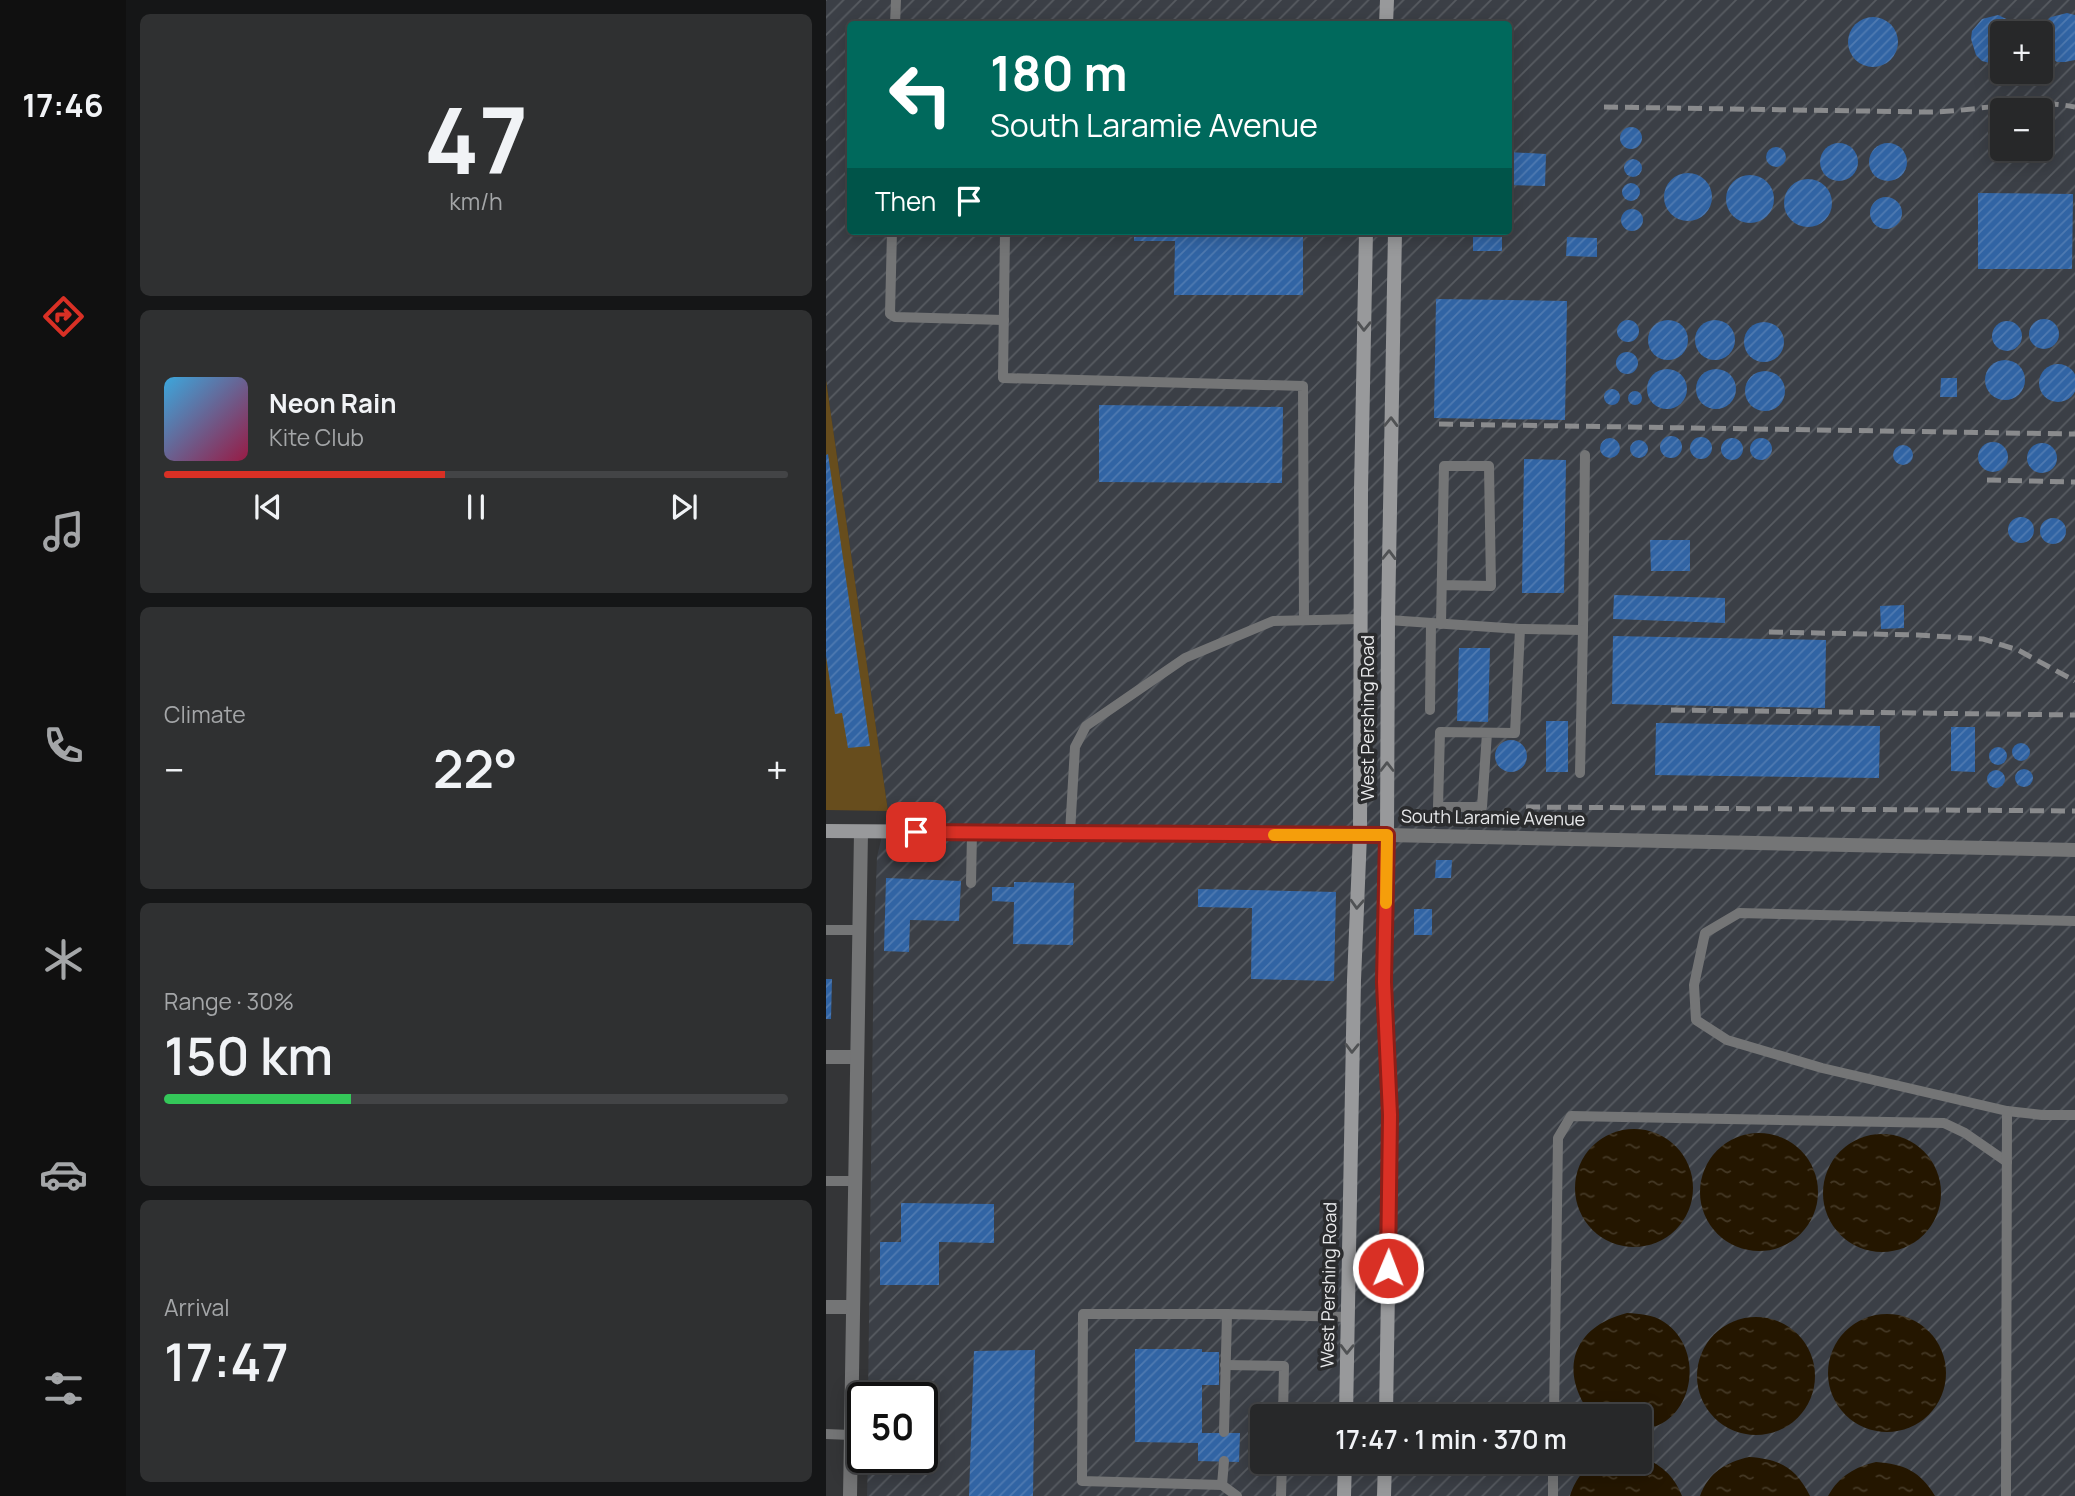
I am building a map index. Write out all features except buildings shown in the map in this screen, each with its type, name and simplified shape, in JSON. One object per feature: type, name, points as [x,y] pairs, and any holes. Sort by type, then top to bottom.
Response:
[{"type":"main road","points":[[1387,0],[1387,21]]},
{"type":"main road","name":"West Pershing Road","points":[[1346,1404],[1353,993],[1360,835],[1360,619],[1366,235]]},
{"type":"main road","name":"West Pershing Road","points":[[1386,1404],[1390,1162],[1389,1068],[1384,982],[1395,235]]},
{"type":"main road","points":[[1360,619],[1388,620]]},
{"type":"main road","name":"South Laramie Avenue","points":[[826,831],[1387,835]]},
{"type":"main road","points":[[1344,1496],[1345,1474]]},
{"type":"main road","points":[[1384,1496],[1385,1474]]},
{"type":"street","points":[[852,1382],[861,832]]},
{"type":"street","name":"South Laramie Avenue","points":[[1387,835],[2075,850]]},
{"type":"street","points":[[826,1057],[857,1057]]},
{"type":"street","points":[[826,1307],[853,1307]]},
{"type":"street","points":[[850,1473],[850,1496]]},
{"type":"lane","points":[[895,21],[896,0]]},
{"type":"lane","points":[[892,235],[890,314],[895,317],[1004,320]]},
{"type":"lane","points":[[1005,235],[1003,378],[1303,386],[1304,620]]},
{"type":"lane","points":[[1580,773],[1585,456]]},
{"type":"lane","points":[[1430,710],[1436,623],[1442,585],[1444,466],[1489,466],[1491,586],[1442,585]]},
{"type":"lane","points":[[1070,833],[1075,747],[1086,726],[1185,658],[1273,621],[1360,619]]},
{"type":"lane","points":[[1388,620],[1520,629],[1583,629]]},
{"type":"lane","points":[[1487,733],[1482,807],[1438,807],[1440,732],[1515,733],[1520,629]]},
{"type":"lane","points":[[971,883],[972,833]]},
{"type":"lane","points":[[2075,921],[1739,913],[1705,933],[1694,985],[1696,1020],[1727,1040],[1822,1068],[2007,1111],[2075,1115]]},
{"type":"lane","points":[[826,930],[859,930]]},
{"type":"lane","points":[[2006,1496],[2007,1111]]},
{"type":"lane","points":[[1554,1404],[1558,1138],[1572,1116],[1944,1123],[1965,1133],[2007,1162]]},
{"type":"lane","points":[[826,1181],[855,1181]]},
{"type":"lane","points":[[1237,1496],[1222,1485],[1082,1481],[1083,1314],[1348,1317]]},
{"type":"lane","points":[[1224,1433],[1227,1314]]},
{"type":"lane","points":[[1225,1365],[1284,1366],[1283,1404]]},
{"type":"lane","points":[[826,1434],[847,1435]]},
{"type":"lane","points":[[1222,1485],[1224,1461]]},
{"type":"lane","points":[[1281,1496],[1282,1474]]},
{"type":"lane","points":[[1553,1474],[1553,1496]]},
{"type":"shaded area","points":[[826,0],[2075,0],[2075,1496],[867,1496],[868,1473],[938,1473],[938,1382],[868,1382],[877,857],[888,811],[826,380]]},
{"type":"shaded area","points":[[826,380],[888,811],[826,810]]},
{"type":"water","points":[[1634,1129],[1645,1130],[1667,1139],[1683,1155],[1692,1177],[1692,1199],[1683,1221],[1667,1237],[1645,1246],[1634,1247],[1623,1246],[1601,1237],[1585,1221],[1576,1199],[1575,1188],[1576,1177],[1585,1155],[1601,1139],[1623,1130]]},
{"type":"water","points":[[1759,1133],[1770,1134],[1792,1143],[1808,1159],[1817,1181],[1817,1203],[1808,1225],[1792,1241],[1770,1250],[1759,1251],[1748,1250],[1726,1241],[1710,1225],[1701,1203],[1700,1192],[1701,1181],[1710,1159],[1726,1143],[1748,1134]]},
{"type":"water","points":[[1882,1134],[1893,1135],[1915,1144],[1931,1160],[1940,1182],[1940,1204],[1931,1226],[1915,1242],[1893,1251],[1882,1252],[1871,1251],[1849,1242],[1833,1226],[1824,1204],[1823,1193],[1824,1182],[1833,1160],[1849,1144],[1871,1135]]},
{"type":"water","points":[[1627,1313],[1659,1319],[1678,1335],[1686,1350],[1690,1367],[1683,1401],[1673,1415],[1658,1425],[1652,1427],[1652,1404],[1584,1404],[1581,1399],[1575,1383],[1576,1353],[1583,1340],[1608,1320]]},
{"type":"water","points":[[1887,1314],[1898,1315],[1920,1324],[1936,1340],[1945,1362],[1945,1384],[1936,1406],[1920,1422],[1898,1431],[1887,1432],[1876,1431],[1854,1422],[1838,1406],[1829,1384],[1828,1373],[1829,1362],[1838,1340],[1854,1324],[1876,1315]]},
{"type":"water","points":[[1756,1317],[1767,1318],[1789,1327],[1805,1343],[1814,1365],[1814,1387],[1805,1409],[1789,1425],[1767,1434],[1756,1435],[1745,1434],[1723,1425],[1707,1409],[1698,1387],[1697,1376],[1698,1365],[1707,1343],[1723,1327],[1745,1318]]},
{"type":"water","points":[[1749,1457],[1770,1460],[1786,1467],[1799,1478],[1810,1496],[1700,1496],[1708,1481],[1719,1470]]},
{"type":"water","points":[[1652,1462],[1666,1471],[1682,1496],[1570,1496],[1580,1475],[1652,1474]]},
{"type":"water","points":[[1876,1462],[1910,1470],[1923,1480],[1935,1496],[1828,1496],[1848,1473]]},
{"type":"railway","points":[[1604,107],[1927,112],[2020,104],[2075,107]]},
{"type":"railway","points":[[1439,424],[2075,434]]},
{"type":"railway","points":[[1987,480],[2075,482]]},
{"type":"railway","points":[[1769,632],[1983,639],[2018,650],[2075,681]]},
{"type":"railway","points":[[1671,710],[2075,715]]},
{"type":"railway","points":[[1526,807],[2075,811]]},
{"type":"slow traffic","points":[[1274,835],[1387,835],[1386,903]]},
{"type":"route","points":[[916,832],[1387,835],[1384,982],[1390,1115],[1388,1268]]}]
